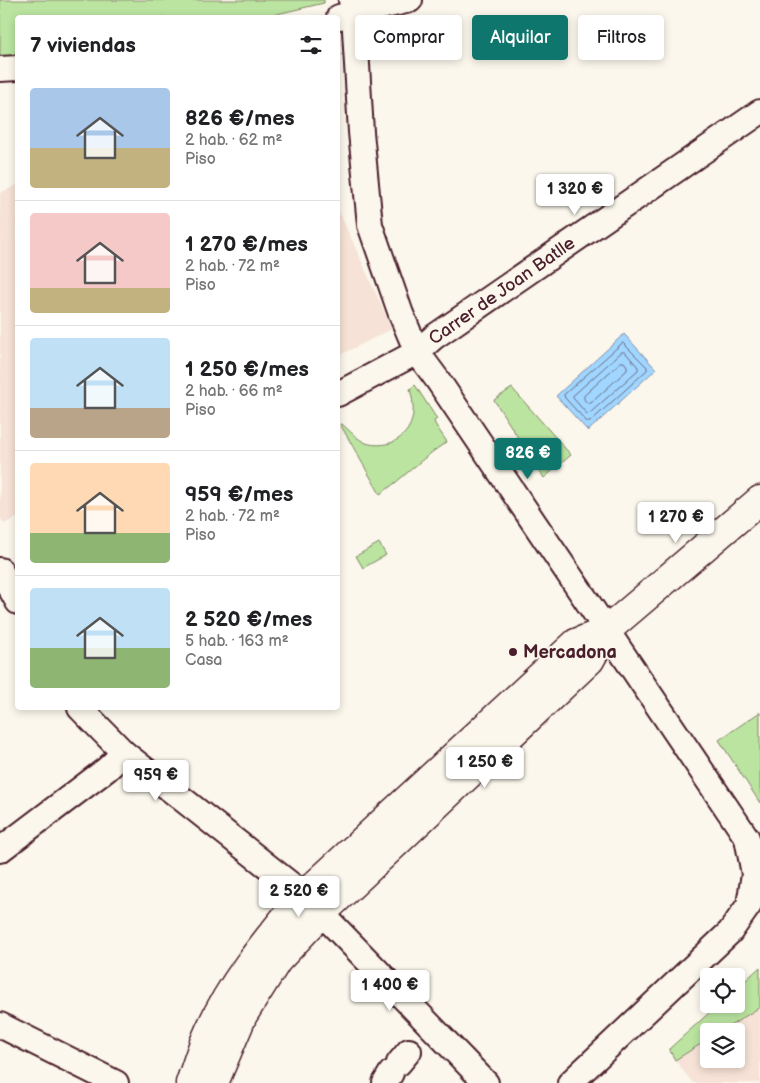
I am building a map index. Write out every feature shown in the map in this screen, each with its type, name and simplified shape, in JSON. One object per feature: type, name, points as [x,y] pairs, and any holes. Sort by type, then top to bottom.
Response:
[{"type":"street","points":[[410,0],[347,11],[370,225],[401,314],[417,352],[569,573],[606,632],[747,838],[754,874],[749,905],[730,932],[570,1083]]},
{"type":"street","points":[[0,69],[15,68]]},
{"type":"street","name":"Carrer de Joan Batlle","points":[[340,393],[417,352],[434,337],[760,112]]},
{"type":"street","points":[[190,1083],[204,1042],[233,987],[269,936],[313,904],[576,643],[606,632],[760,500]]},
{"type":"street","points":[[5,568],[15,594]]},
{"type":"street","points":[[82,710],[124,753],[313,904],[405,1056],[486,1083]]},
{"type":"street","points":[[0,850],[107,769],[124,753]]},
{"type":"street","points":[[214,1083],[243,1015],[313,904]]},
{"type":"street","points":[[0,1025],[116,1083]]},
{"type":"shaded area","points":[[15,186],[15,518],[4,524],[0,516],[0,193]]},
{"type":"shaded area","points":[[340,213],[392,329],[340,355]]},
{"type":"shaded area","points":[[760,1007],[760,1083],[693,1083],[675,1060],[700,1045],[700,1068],[745,1068],[745,1023],[735,1023]]},
{"type":"green space","points":[[0,0],[324,0],[324,3],[273,15],[15,15],[15,56],[0,57]]},
{"type":"green space","points":[[415,385],[437,419],[434,421],[435,424],[447,442],[380,494],[340,424],[366,443],[379,445],[393,442],[406,432],[410,426],[413,405],[410,389]]},
{"type":"green space","points":[[512,388],[571,455],[544,478],[494,400]]},
{"type":"green space","points":[[379,543],[386,555],[363,568],[356,556]]},
{"type":"green space","points":[[760,712],[760,803],[719,740]]},
{"type":"green space","points":[[760,967],[760,1007],[735,1023],[700,1023],[700,1045],[675,1060],[669,1049],[709,1013],[745,1013],[745,981]]},
{"type":"water","points":[[624,334],[656,369],[588,431],[556,396]]},
{"type":"place","name":"Mercadona","points":[[513,652]]}]
